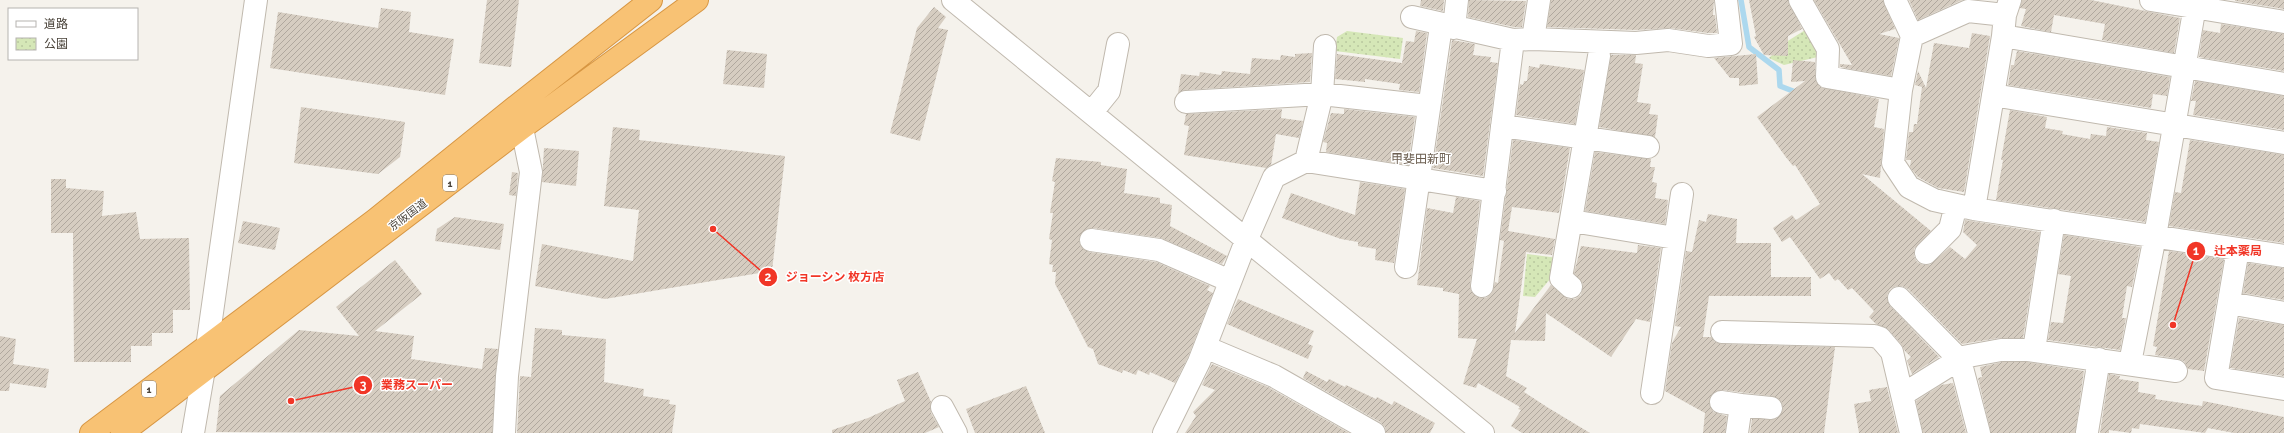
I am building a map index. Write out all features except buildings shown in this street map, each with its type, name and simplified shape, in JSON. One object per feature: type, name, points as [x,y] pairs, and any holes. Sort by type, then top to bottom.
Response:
[{"type":"highway","name":"京阪国道","points":[[91,433],[376,220],[518,104],[651,0]]},
{"type":"highway","name":"京阪国道","points":[[122,433],[522,128],[697,0]]},
{"type":"street","points":[[192,433],[204,369],[256,0]]},
{"type":"street","points":[[953,0],[1092,112],[1469,429]]},
{"type":"street","points":[[1406,267],[1428,106],[1448,27],[1457,0]]},
{"type":"street","points":[[1482,286],[1502,126],[1523,40],[1539,0]]},
{"type":"street","points":[[1412,18],[1448,27],[1523,40],[1636,43],[1668,40],[1708,46],[1731,44],[1726,0]]},
{"type":"street","points":[[1800,0],[1828,49],[1826,77],[1901,90]]},
{"type":"street","points":[[1895,0],[1912,36],[1901,90],[1894,163],[1909,187],[1934,200],[1965,207],[2284,256]]},
{"type":"street","points":[[2151,0],[2195,4],[2284,22]]},
{"type":"street","points":[[2130,364],[2155,236],[2195,4]]},
{"type":"street","points":[[1912,36],[1968,11],[2008,7],[1993,94],[1965,207],[1950,229],[1926,253]]},
{"type":"street","points":[[2004,36],[2284,84]]},
{"type":"street","points":[[1092,112],[1109,91],[1118,44]]},
{"type":"street","points":[[1306,161],[1322,94],[1325,46]]},
{"type":"street","points":[[1571,286],[1561,278],[1572,221],[1599,56]]},
{"type":"street","points":[[1186,102],[1322,94],[1428,106]]},
{"type":"street","points":[[1993,94],[2284,143]]},
{"type":"street","points":[[1502,126],[1648,147]]},
{"type":"street","points":[[504,433],[507,376],[531,172],[522,128]]},
{"type":"street","points":[[1164,433],[1205,347],[1246,241],[1274,177],[1306,161],[1418,180],[1495,191]]},
{"type":"street","points":[[1652,393],[1682,194]]},
{"type":"street","points":[[2034,350],[2054,220]]},
{"type":"street","points":[[1572,221],[1675,238]]},
{"type":"street","points":[[1090,240],[1159,250],[1230,281]]},
{"type":"street","points":[[2238,249],[2216,378],[2284,389]]},
{"type":"street","points":[[1899,298],[1960,360],[1979,433]]},
{"type":"street","points":[[2229,303],[2284,313]]},
{"type":"street","points":[[1722,332],[1874,336],[1880,338],[1892,352],[1911,433]]},
{"type":"street","points":[[1205,347],[1274,376],[1374,433]]},
{"type":"street","points":[[1902,395],[1963,357],[2001,350],[2034,350],[2176,371]]},
{"type":"street","points":[[2087,432],[2099,359]]},
{"type":"street","points":[[1737,433],[1731,404],[1772,408]]},
{"type":"street","points":[[942,407],[956,433]]},
{"type":"green space","points":[[1810,27],[1822,56],[1784,65],[1769,58],[1783,44]]},
{"type":"green space","points":[[1347,31],[1403,38],[1400,59],[1335,51],[1337,37]]},
{"type":"green space","points":[[1527,254],[1558,258],[1556,272],[1535,297],[1523,296]]},
{"type":"waterway","points":[[1741,0],[1749,47],[1779,70],[1780,86],[1798,93]]},
{"type":"place","name":"ジョーシン 枚方店","points":[[713,229]]},
{"type":"place","name":"辻本薬局","points":[[2173,325]]},
{"type":"place","name":"業務スーパー","points":[[291,401]]},
{"type":"district","name":"甲斐田新町","points":[[1421,159]]}]
